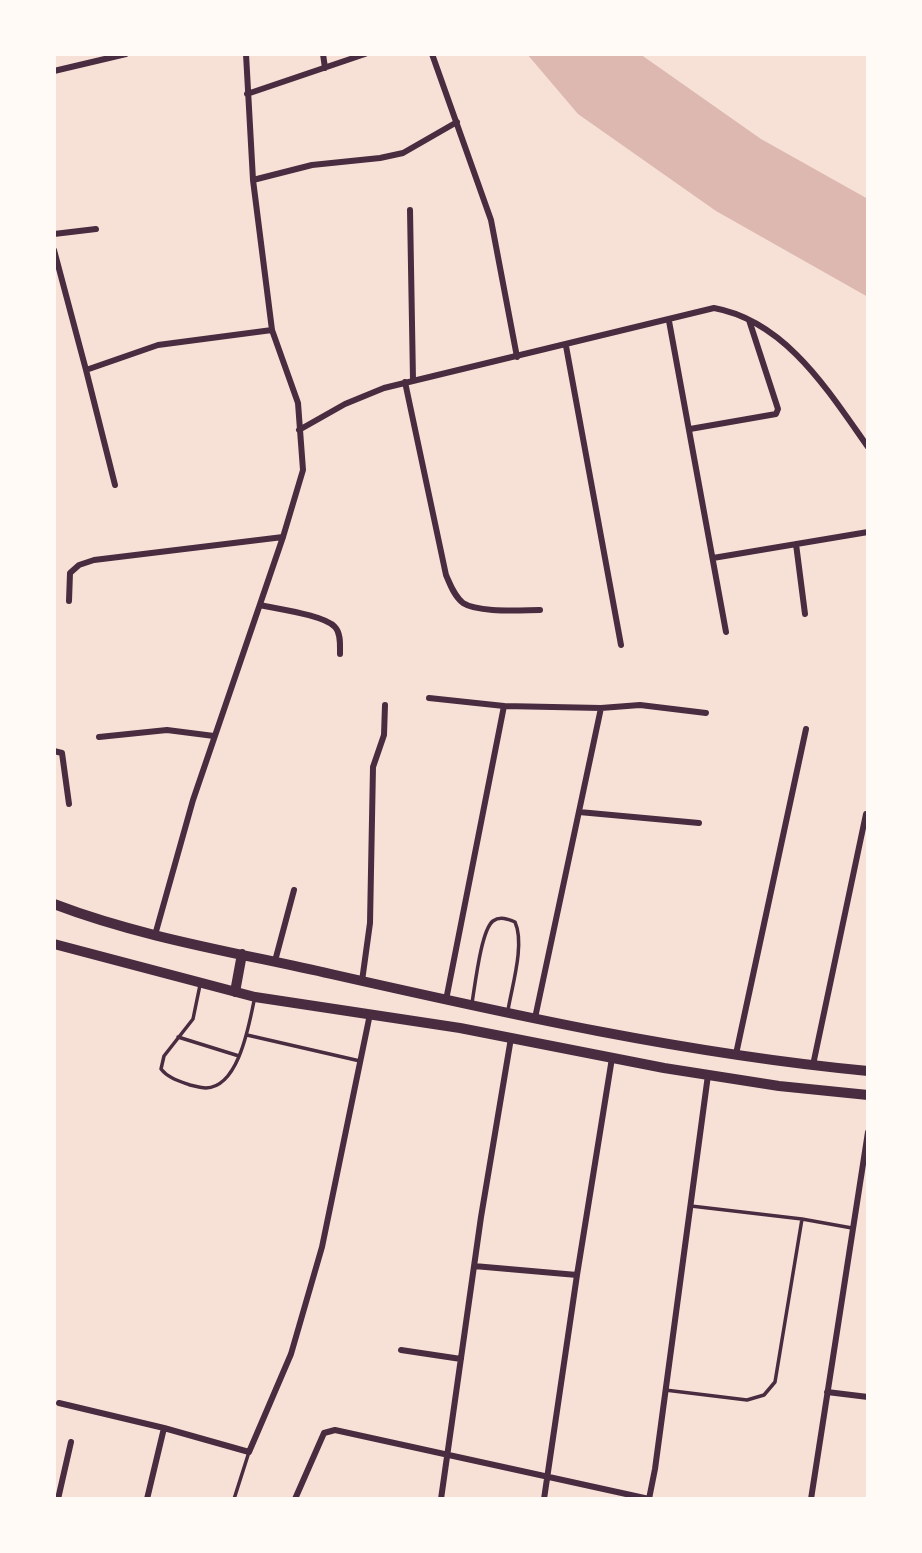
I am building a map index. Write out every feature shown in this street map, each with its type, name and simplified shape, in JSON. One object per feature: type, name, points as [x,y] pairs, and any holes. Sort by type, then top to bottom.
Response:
[{"type":"main road","points":[[54,904],[90,918],[155,934],[508,1013],[736,1055],[868,1071]]},
{"type":"main road","points":[[55,948],[255,997],[511,1038],[708,1075],[779,1086],[868,1095]]},
{"type":"main road","points":[[234,992],[242,954]]},
{"type":"street","points":[[54,71],[125,54]]},
{"type":"street","points":[[155,934],[193,800],[283,537],[303,470],[298,403],[272,330],[253,180],[246,54]]},
{"type":"street","points":[[323,54],[325,68]]},
{"type":"street","points":[[247,94],[365,54]]},
{"type":"street","points":[[432,54],[491,220],[517,356]]},
{"type":"street","points":[[253,180],[312,165],[403,153],[457,122]]},
{"type":"street","points":[[410,211],[413,380]]},
{"type":"street","points":[[54,234],[96,229]]},
{"type":"street","points":[[54,250],[115,485]]},
{"type":"street","points":[[299,430],[365,395],[405,382],[669,321],[714,308],[728,311],[771,332],[824,384],[868,447]]},
{"type":"street","points":[[690,429],[776,414],[778,409],[749,320]]},
{"type":"street","points":[[669,321],[726,632]]},
{"type":"street","points":[[86,370],[158,345],[272,330]]},
{"type":"street","points":[[566,345],[621,645]]},
{"type":"street","points":[[405,382],[446,575],[454,593],[463,603],[475,608],[540,610]]},
{"type":"street","points":[[713,558],[868,532]]},
{"type":"street","points":[[69,601],[70,573],[79,565],[94,560],[283,537]]},
{"type":"street","points":[[796,544],[805,614]]},
{"type":"street","points":[[260,605],[334,625],[338,631],[340,654]]},
{"type":"street","points":[[429,698],[504,706],[601,708],[640,705],[706,713]]},
{"type":"street","points":[[362,981],[370,923],[373,767],[384,735],[385,705]]},
{"type":"street","points":[[446,1000],[504,706]]},
{"type":"street","points":[[535,1018],[601,708]]},
{"type":"street","points":[[736,1055],[806,729]]},
{"type":"street","points":[[99,737],[167,730],[214,736]]},
{"type":"street","points":[[54,751],[62,753],[69,804]]},
{"type":"street","points":[[579,812],[699,823]]},
{"type":"street","points":[[812,1066],[866,814]]},
{"type":"street","points":[[275,961],[294,890]]},
{"type":"street","points":[[59,1404],[164,1428],[249,1452],[291,1354],[322,1247],[370,1014]]},
{"type":"street","points":[[441,1499],[474,1266],[511,1038]]},
{"type":"street","points":[[544,1499],[612,1058]]},
{"type":"street","points":[[295,1499],[324,1433],[335,1430],[649,1499],[708,1075]]},
{"type":"street","points":[[811,1499],[868,1132]]},
{"type":"street","points":[[474,1266],[577,1275]]},
{"type":"street","points":[[401,1350],[461,1359]]},
{"type":"street","points":[[827,1392],[868,1397]]},
{"type":"street","points":[[147,1499],[164,1428]]},
{"type":"street","points":[[58,1499],[71,1442]]},
{"type":"lane","points":[[471,1005],[486,933],[491,922],[506,918],[515,922],[518,929],[508,1013]]},
{"type":"lane","points":[[200,983],[193,1019],[164,1056],[161,1069],[166,1076],[190,1084],[206,1088],[217,1085],[227,1076],[247,1035],[255,997]]},
{"type":"lane","points":[[247,1035],[360,1061]]},
{"type":"lane","points":[[178,1037],[239,1056]]},
{"type":"lane","points":[[690,1206],[802,1219],[852,1228]]},
{"type":"lane","points":[[665,1390],[747,1400],[764,1395],[775,1382],[802,1219]]},
{"type":"lane","points":[[234,1499],[249,1452]]},
{"type":"shaded area","points":[[527,54],[640,54],[761,139],[868,199],[868,297],[716,211],[578,114]]}]
